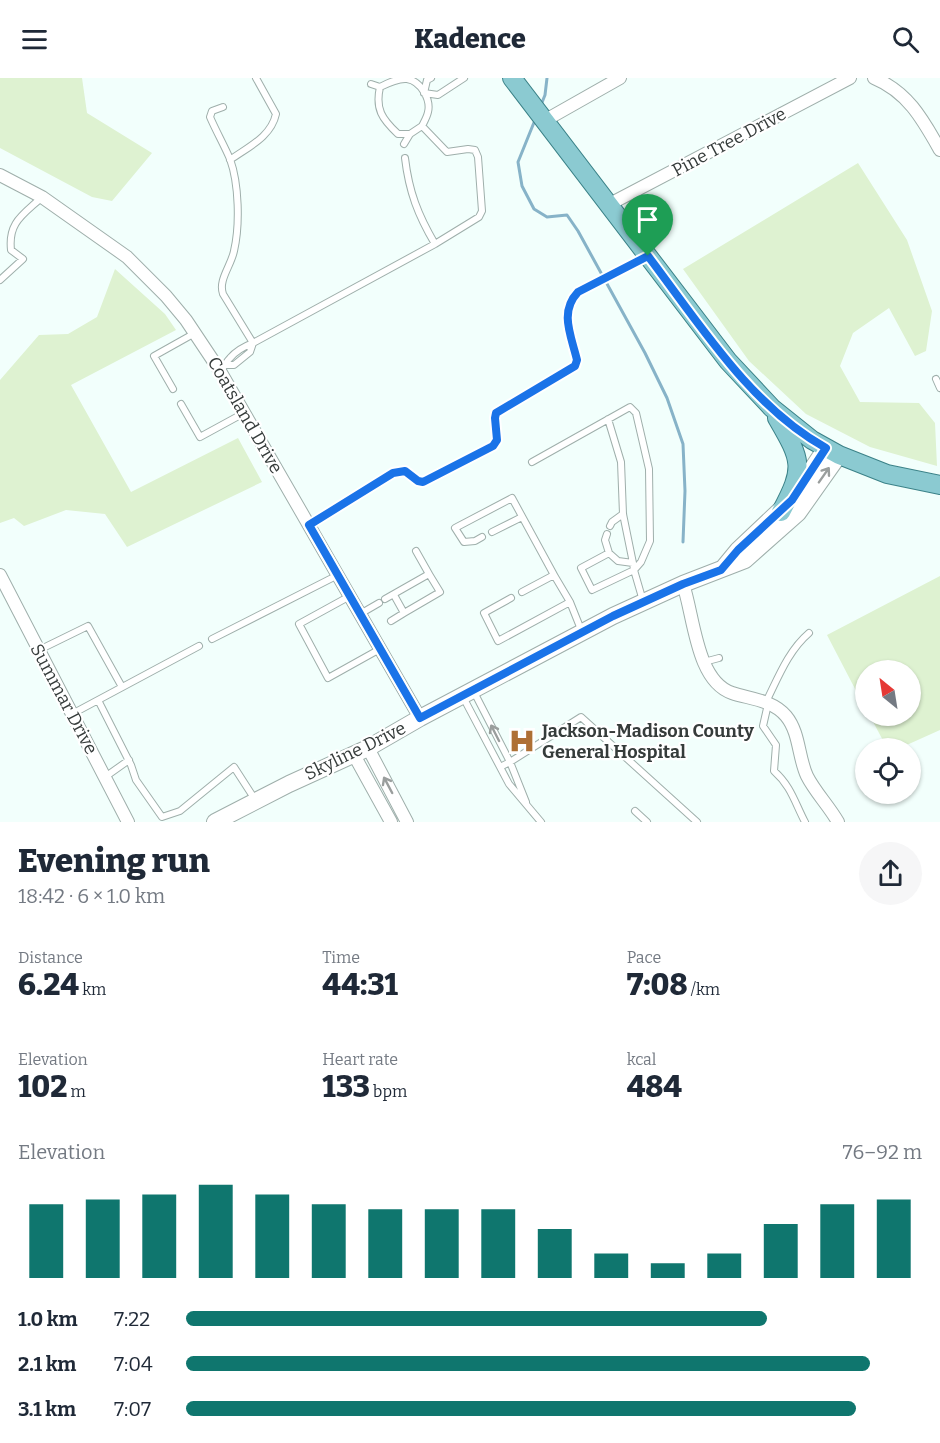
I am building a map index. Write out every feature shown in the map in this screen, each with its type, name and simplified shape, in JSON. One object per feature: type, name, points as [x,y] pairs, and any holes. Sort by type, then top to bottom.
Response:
[{"type":"main road","points":[[512,78],[728,361],[772,408],[793,427],[832,452],[887,474],[940,485]]},
{"type":"main road","points":[[772,408],[797,457],[798,469],[794,488],[780,512]]},
{"type":"street","points":[[544,122],[620,78]]},
{"type":"street","name":"Pine Tree Drive","points":[[608,205],[850,78]]},
{"type":"street","points":[[874,78],[900,93],[914,107],[940,150]]},
{"type":"street","name":"Coatsland Drive","points":[[0,174],[42,197],[127,257],[166,296],[196,333],[223,368],[244,413],[420,718]]},
{"type":"street","name":"Skyline Drive","points":[[721,570],[738,550],[792,500],[832,452]]},
{"type":"street","name":"Skyline Drive","points":[[215,822],[289,784],[361,752],[420,718],[644,601],[745,560],[798,513],[832,452]]},
{"type":"street","name":"Summar Drive","points":[[0,576],[128,822]]},
{"type":"street","points":[[683,584],[704,662],[716,684],[729,692],[780,710],[788,718],[794,730],[807,775],[838,822]]},
{"type":"street","points":[[361,752],[391,822]]},
{"type":"street","points":[[361,752],[407,822]]},
{"type":"lane","points":[[230,160],[264,136],[273,126],[276,114],[256,78]]},
{"type":"lane","points":[[424,93],[427,80],[431,78]]},
{"type":"lane","points":[[424,93],[438,95],[464,78]]},
{"type":"lane","points":[[371,84],[380,87],[395,80],[407,79],[418,84],[424,93],[428,101],[428,112],[422,126],[410,134],[404,144]]},
{"type":"lane","points":[[380,87],[377,101],[381,113],[398,134],[410,134]]},
{"type":"lane","points":[[223,107],[212,111],[210,117],[230,160],[236,183],[238,227],[234,252],[220,286],[253,343]]},
{"type":"lane","points":[[223,368],[234,365],[250,352],[253,343],[435,244],[479,217],[482,211],[478,157],[475,150],[447,152],[422,126]]},
{"type":"lane","points":[[405,158],[408,184],[418,214],[435,244]]},
{"type":"lane","points":[[0,280],[23,259],[11,250],[11,230],[42,197]]},
{"type":"lane","points":[[309,525],[393,473],[405,471],[423,482],[493,446],[497,440],[496,413],[575,366],[577,360],[567,316],[569,301],[578,292],[648,256]]},
{"type":"lane","points":[[173,389],[154,356],[196,333]]},
{"type":"lane","points":[[936,379],[940,388]]},
{"type":"lane","points":[[181,404],[200,437],[244,413]]},
{"type":"lane","points":[[532,462],[630,407],[636,413],[649,470],[650,542],[641,562],[592,591],[581,568],[609,553]]},
{"type":"lane","points":[[608,419],[621,462],[623,514],[644,601]]},
{"type":"lane","points":[[482,537],[475,541],[464,542],[455,528],[512,498],[570,602],[583,633]]},
{"type":"lane","points":[[610,526],[623,514]]},
{"type":"lane","points":[[492,532],[522,517]]},
{"type":"lane","points":[[607,534],[605,540],[609,553],[618,561],[634,566]]},
{"type":"lane","points":[[392,621],[440,592],[416,551]]},
{"type":"lane","points":[[360,614],[429,574]]},
{"type":"lane","points":[[522,592],[554,575]]},
{"type":"lane","points":[[212,639],[338,576]]},
{"type":"lane","points":[[394,595],[404,613]]},
{"type":"lane","points":[[350,596],[299,624],[328,678],[380,649]]},
{"type":"lane","points":[[511,598],[484,613],[498,641],[570,602]]},
{"type":"lane","points":[[38,650],[88,626],[122,687]]},
{"type":"lane","points":[[805,822],[795,798],[784,780],[774,771],[776,745],[763,726],[767,704],[783,666],[801,640],[809,633]]},
{"type":"lane","points":[[72,714],[199,646]]},
{"type":"lane","points":[[704,662],[719,658]]},
{"type":"lane","points":[[468,694],[510,762],[527,806]]},
{"type":"lane","points":[[468,694],[500,767],[515,792],[541,822]]},
{"type":"lane","points":[[98,700],[129,760],[136,780],[162,817],[180,811],[234,767],[257,801]]},
{"type":"lane","points":[[500,767],[580,717],[697,822]]},
{"type":"lane","points":[[105,777],[129,760]]},
{"type":"lane","points":[[635,811],[647,822]]},
{"type":"green space","points":[[0,78],[82,78],[87,113],[152,153],[112,201],[92,197],[0,148]]},
{"type":"green space","points":[[858,163],[907,240],[932,311],[926,351],[915,356],[889,308],[853,333],[840,366],[860,402],[919,403],[935,423],[937,466],[870,447],[806,414],[749,361],[683,269]]},
{"type":"green space","points":[[115,269],[165,314],[176,330],[71,385],[131,492],[238,438],[262,482],[127,547],[105,514],[66,510],[24,526],[14,518],[0,523],[0,380],[39,335],[68,334],[97,317]]},
{"type":"green space","points":[[940,576],[940,730],[921,739],[882,738],[875,726],[921,726],[921,660],[855,660],[855,689],[827,635]]},
{"type":"waterway","points":[[541,105],[547,78]]},
{"type":"waterway","points":[[535,120],[518,162],[522,186],[534,209],[547,217],[567,215],[578,231],[667,398],[683,444],[685,491],[683,542]]},
{"type":"place","name":"Jackson-Madison County General Hospital","points":[[522,741]]},
{"type":"route","points":[[648,256],[728,361],[751,387],[793,427],[826,448],[792,500],[738,550],[721,570],[683,584],[613,616],[420,718],[309,525],[393,473],[405,471],[423,482],[493,446],[497,440],[496,413],[575,366],[577,360],[567,316],[569,301],[578,292],[648,256]]}]
